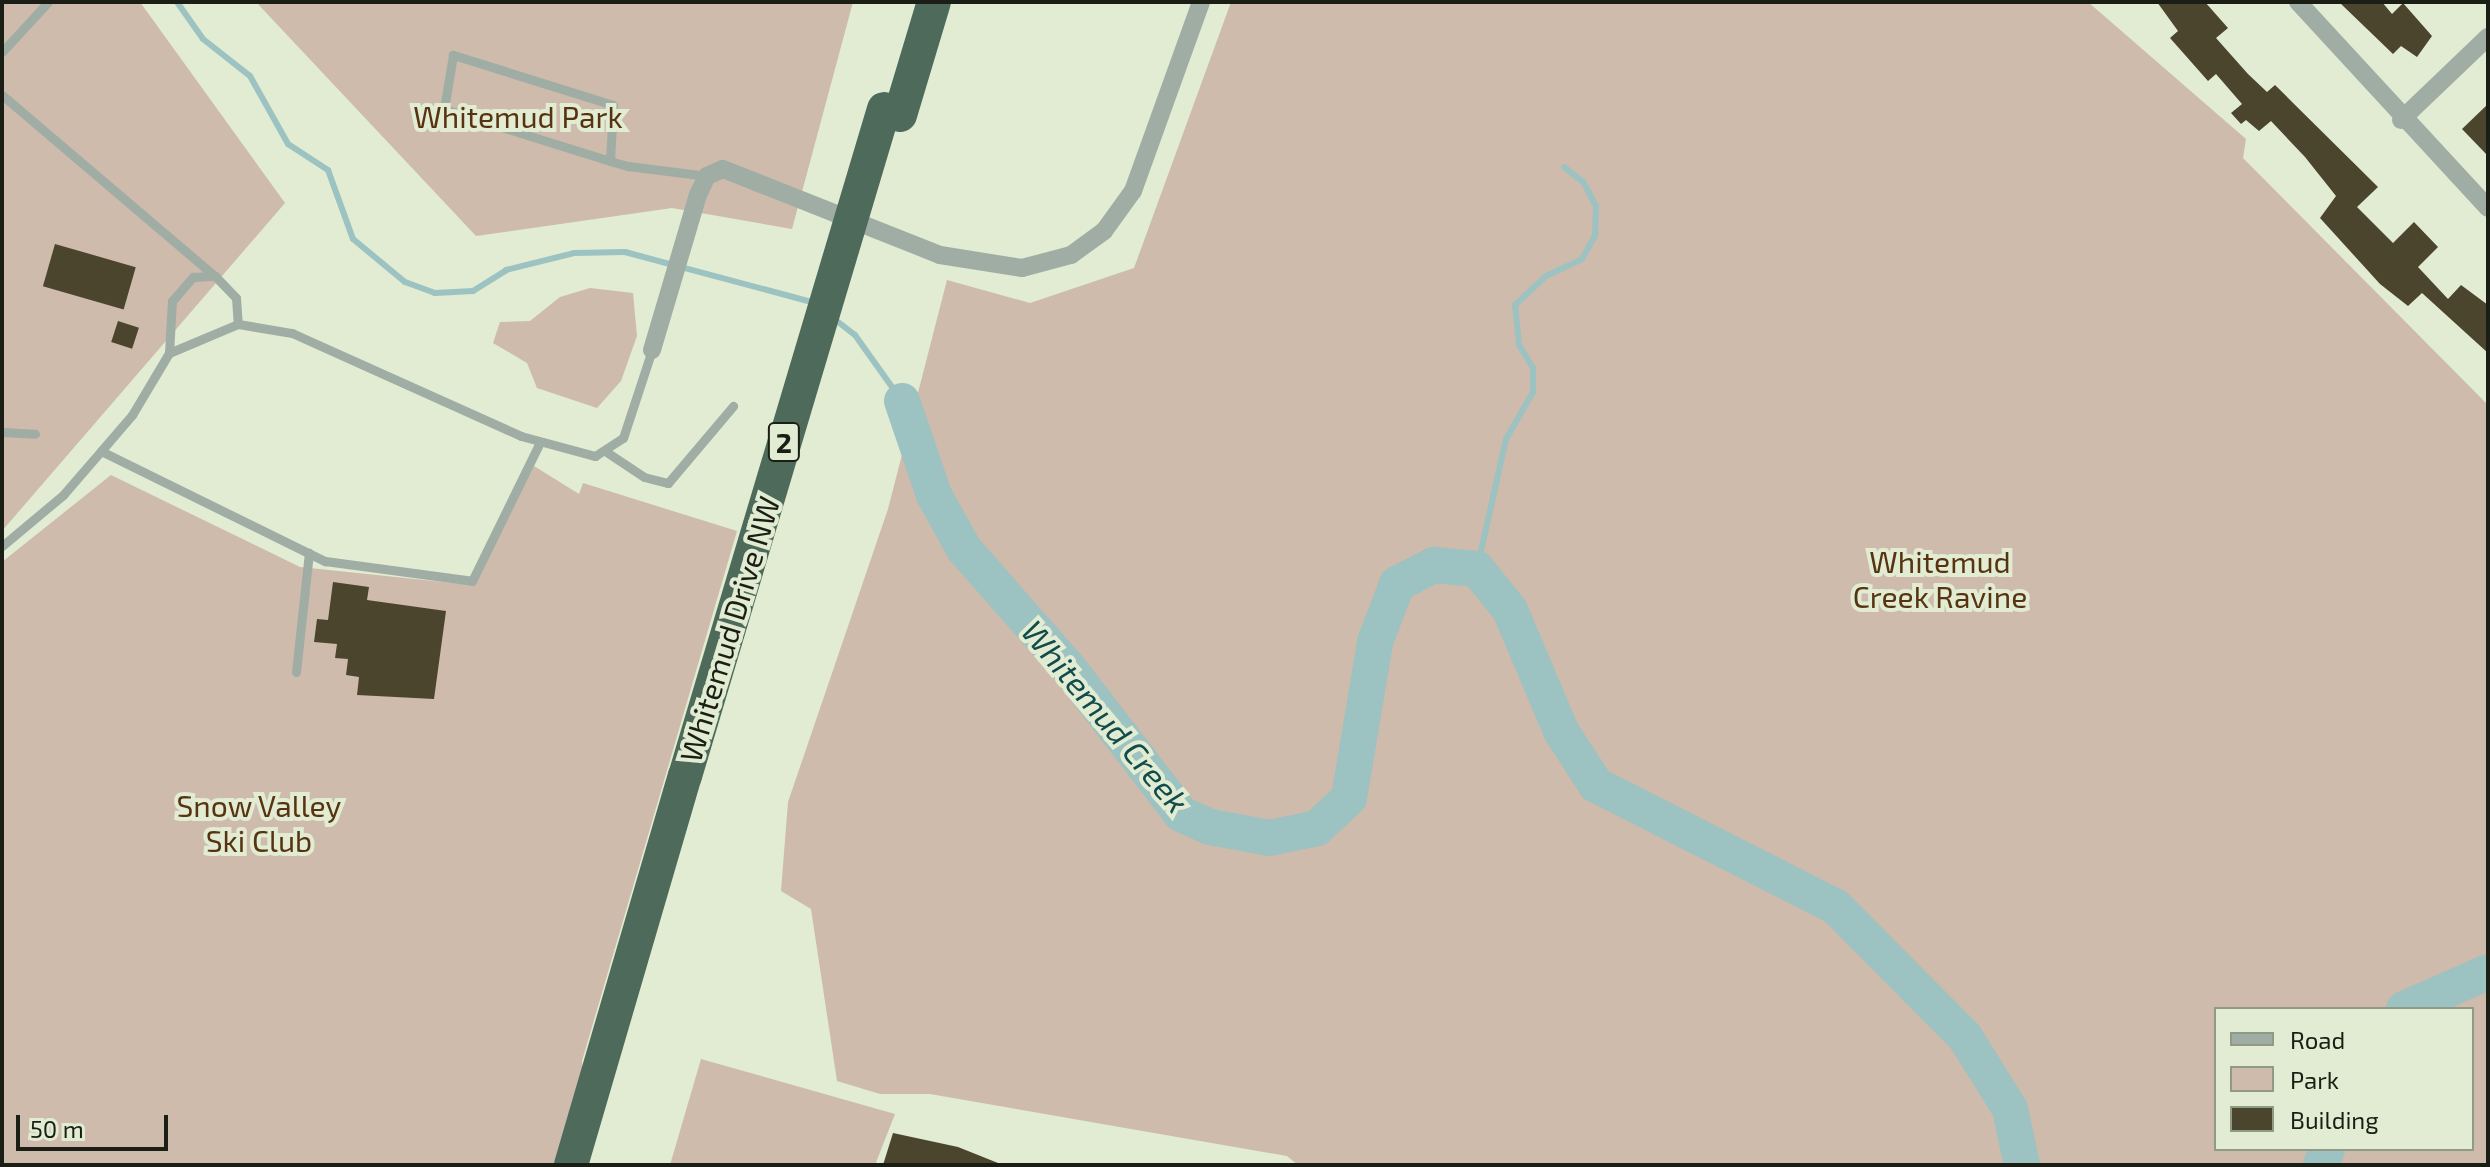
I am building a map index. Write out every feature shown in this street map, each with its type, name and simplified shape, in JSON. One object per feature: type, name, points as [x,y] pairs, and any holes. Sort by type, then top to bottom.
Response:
[{"type":"highway","name":"Whitemud Drive NW","points":[[571,1165],[694,780],[892,112],[917,2]]},
{"type":"highway","name":"Whitemud Drive NW","points":[[892,112],[934,2]]},
{"type":"highway","name":"Whitemud Drive NW","points":[[595,1165],[694,780]]},
{"type":"street","points":[[652,350],[698,195],[707,176],[723,169],[940,255],[1000,266],[1049,263],[1104,231],[1133,191],[1201,2]]},
{"type":"street","points":[[2298,2],[2401,120],[2488,208]]},
{"type":"street","points":[[2401,120],[2488,37]]},
{"type":"lane","points":[[2,52],[48,2]]},
{"type":"lane","points":[[610,161],[613,105],[453,55],[444,109],[610,161],[707,176]]},
{"type":"lane","points":[[2,95],[215,276],[236,298],[238,324]]},
{"type":"lane","points":[[2,546],[63,495],[132,415],[169,353],[172,301],[181,285],[215,276]]},
{"type":"lane","points":[[169,353],[238,324],[292,333],[540,442],[595,456],[608,453],[623,438],[652,350]]},
{"type":"lane","points":[[608,453],[644,477],[668,483],[733,406]]},
{"type":"lane","points":[[2,432],[35,434]]},
{"type":"lane","points":[[101,451],[325,561],[472,581],[540,442]]},
{"type":"lane","points":[[296,672],[309,553]]},
{"type":"green space","points":[[2,2],[140,2],[285,203],[2,531]]},
{"type":"green space","name":"Whitemud Park","points":[[256,2],[853,2],[792,229],[672,208],[476,236]]},
{"type":"green space","name":"Whitemud Creek Ravine","points":[[1231,2],[2088,2],[2246,139],[2243,158],[2488,405],[2488,1165],[1298,1165],[1287,1156],[930,1094],[880,1094],[837,1081],[811,909],[781,891],[788,802],[888,509],[947,280],[1030,303],[1134,268]]},
{"type":"green space","points":[[590,288],[633,293],[637,336],[621,381],[597,408],[537,388],[527,363],[493,343],[500,322],[530,321],[560,297]]},
{"type":"green space","name":"Snow Valley Ski Club","points":[[534,466],[579,494],[583,483],[737,531],[582,1061],[584,1088],[559,1165],[2,1165],[2,562],[111,475],[300,567],[472,585]]},
{"type":"green space","points":[[701,1059],[895,1114],[875,1165],[670,1165]]},
{"type":"building","points":[[2157,2],[2205,2],[2228,28],[2216,38],[2248,74],[2267,92],[2275,85],[2378,187],[2357,207],[2393,243],[2414,222],[2438,247],[2418,267],[2448,299],[2461,285],[2488,305],[2488,353],[2422,293],[2408,306],[2380,284],[2320,218],[2336,196],[2271,121],[2259,131],[2246,120],[2241,124],[2231,113],[2242,104],[2216,74],[2208,81],[2170,38],[2178,31]]},
{"type":"building","points":[[2339,2],[2382,2],[2392,14],[2403,3],[2432,36],[2417,57],[2401,46],[2393,54]]},
{"type":"building","points":[[2488,104],[2488,156],[2462,129]]},
{"type":"building","points":[[55,244],[136,267],[124,309],[43,286]]},
{"type":"building","points":[[118,321],[139,328],[132,349],[111,342]]},
{"type":"building","points":[[333,582],[369,587],[367,600],[446,611],[434,699],[357,695],[359,677],[346,675],[348,659],[335,658],[337,644],[314,642],[317,619],[328,620]]},
{"type":"building","points":[[893,1133],[958,1147],[1003,1165],[883,1165]]},
{"type":"waterway","name":"Whitemud Creek","points":[[177,2],[203,39],[250,76],[288,144],[328,170],[353,239],[405,282],[435,293],[473,291],[506,270],[574,253],[625,252],[815,303]]},
{"type":"waterway","points":[[1477,569],[1506,439],[1533,392],[1533,368],[1519,345],[1515,305],[1546,276],[1582,259],[1595,236],[1596,206],[1583,182],[1564,167]]},
{"type":"waterway","name":"Whitemud Creek","points":[[833,318],[855,335],[902,401]]},
{"type":"waterway","name":"Whitemud Creek","points":[[902,401],[934,495],[964,549],[1071,671],[1181,814],[1210,827],[1270,838],[1317,828],[1349,798],[1375,642],[1397,584],[1434,565],[1477,569],[1510,610],[1561,731],[1596,785],[1836,907],[1965,1037],[2010,1109],[2022,1165]]},
{"type":"waterway","name":"Whitemud Creek","points":[[2409,1007],[2488,972]]},
{"type":"waterway","name":"Whitemud Creek","points":[[2321,1165],[2326,1151]]}]
